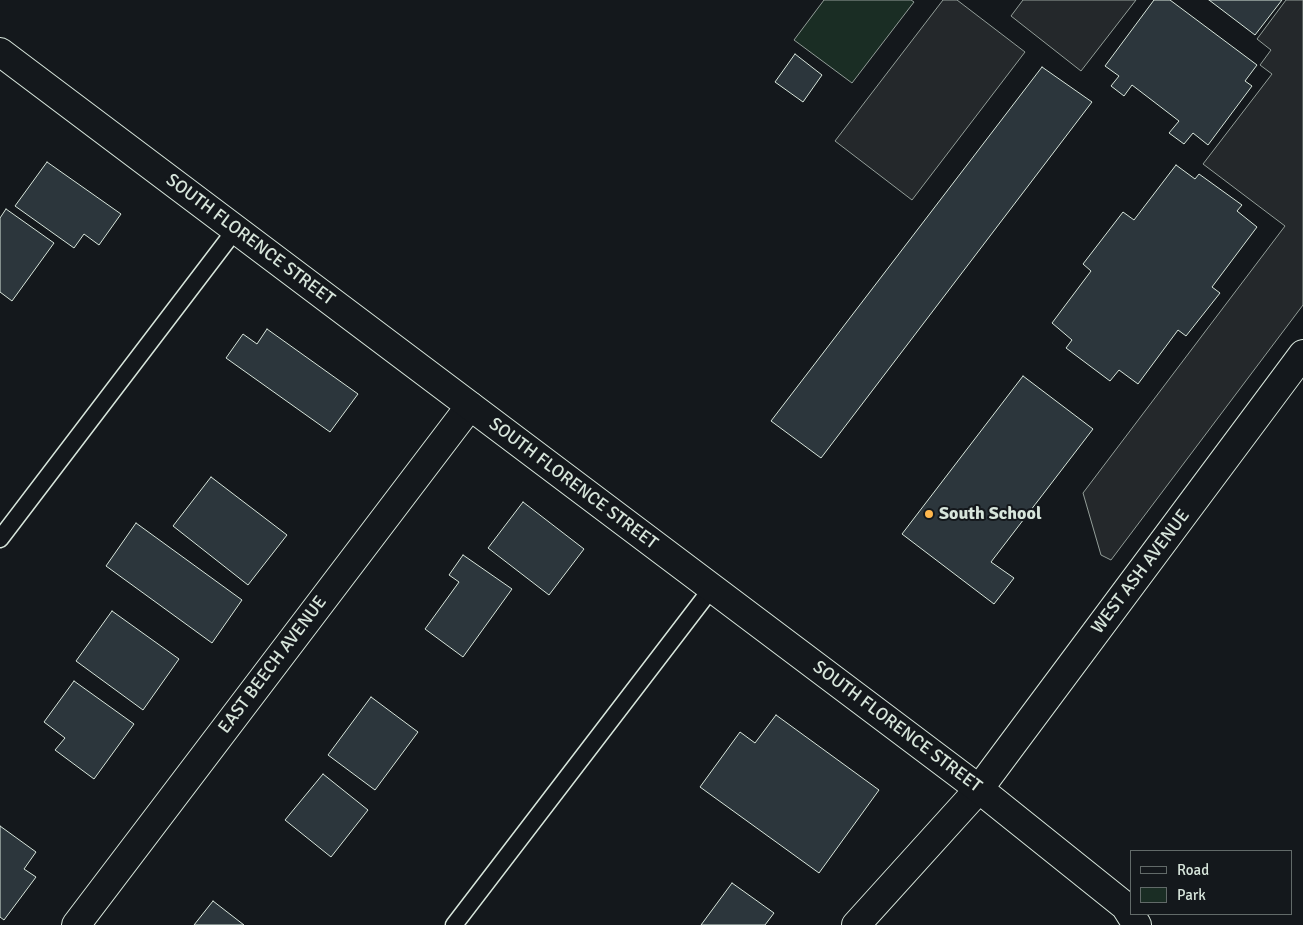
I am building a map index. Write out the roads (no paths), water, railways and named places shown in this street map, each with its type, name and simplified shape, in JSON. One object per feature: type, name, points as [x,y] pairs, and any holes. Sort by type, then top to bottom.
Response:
[{"type":"street","name":"SOUTH FLORENCE STREET","points":[[0,52],[979,789],[1124,906],[1130,915]]},
{"type":"street","name":"WEST ASH AVENUE","points":[[856,925],[979,789],[1303,354]]},
{"type":"street","name":"EAST BEECH AVENUE","points":[[76,925],[470,406]]},
{"type":"lane","points":[[0,539],[236,230]]},
{"type":"lane","points":[[454,925],[712,588]]},
{"type":"place","name":"South School","points":[[929,514]]}]
